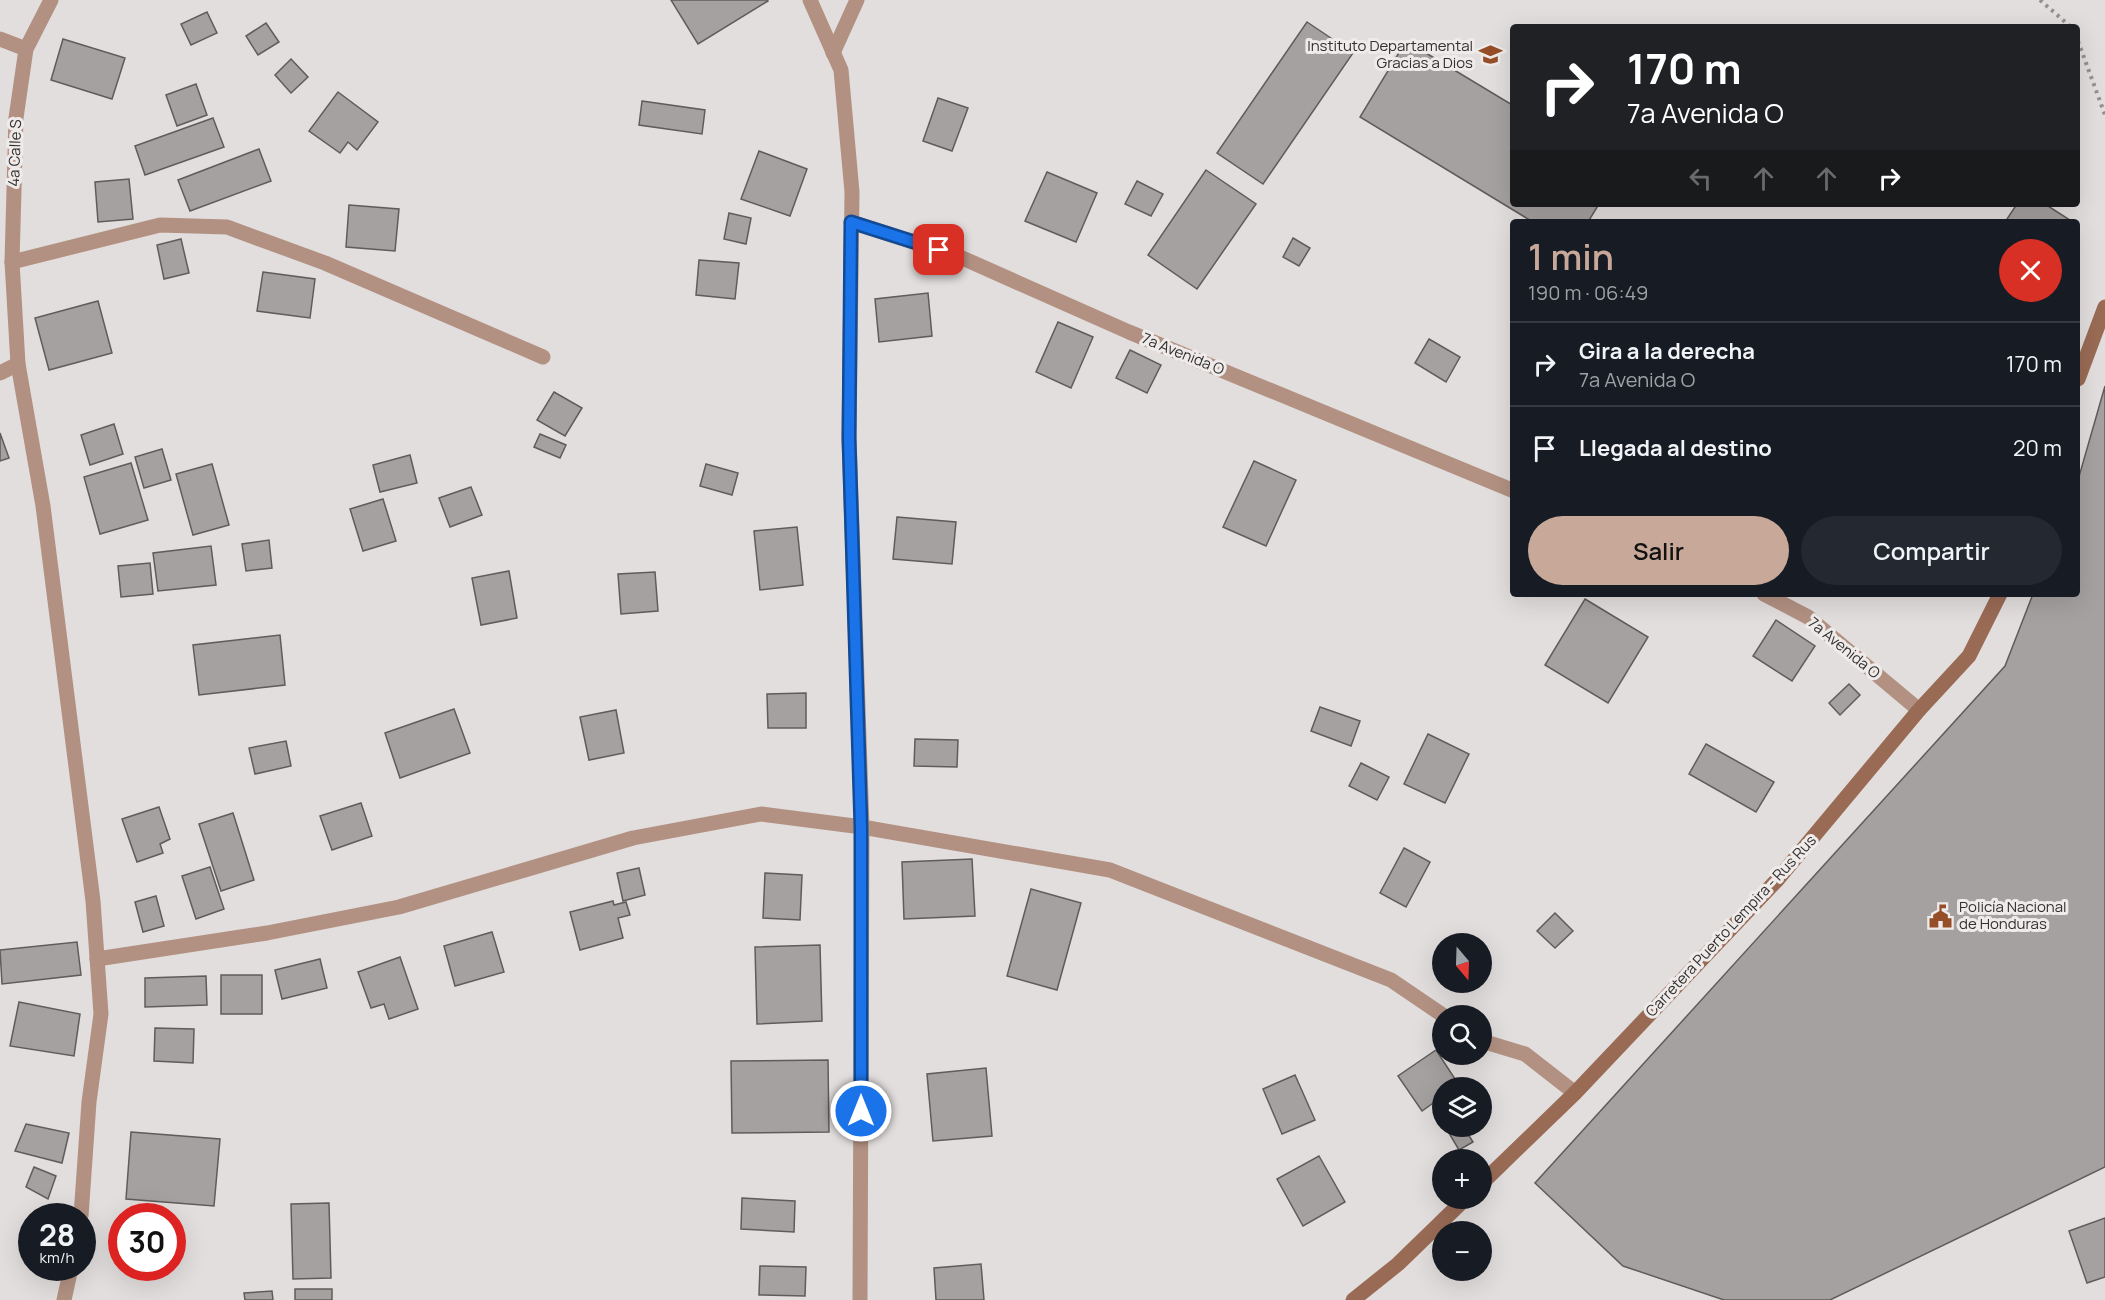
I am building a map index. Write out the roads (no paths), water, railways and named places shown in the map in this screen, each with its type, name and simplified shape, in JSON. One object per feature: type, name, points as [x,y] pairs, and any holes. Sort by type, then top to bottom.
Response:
[{"type":"street","name":"4a Calle S","points":[[51,0],[26,49],[16,118],[12,262],[18,364],[43,506],[93,901],[101,1014],[89,1102],[82,1203]]},
{"type":"street","points":[[810,0],[841,70],[852,192],[849,438],[861,827],[860,1300]]},
{"type":"street","points":[[833,53],[857,0]]},
{"type":"street","points":[[0,39],[26,49]]},
{"type":"street","name":"7a Avenida O","points":[[851,222],[960,257],[1129,332],[1510,489]]},
{"type":"street","points":[[12,262],[160,225],[227,227],[325,263],[543,357]]},
{"type":"street","points":[[2080,374],[2105,307]]},
{"type":"street","points":[[0,373],[18,364]]},
{"type":"street","name":"7a Avenida O","points":[[1770,597],[1808,617],[1919,710]]},
{"type":"street","name":"Carretera Puerto Lempira - Rus Rus","points":[[1492,1173],[1575,1093],[1778,879],[1919,710],[1970,656],[1999,597]]},
{"type":"street","points":[[97,959],[267,933],[399,907],[633,838],[761,814],[861,827],[1110,870],[1391,980],[1432,1008]]},
{"type":"street","points":[[1492,1044],[1525,1054],[1575,1093]]},
{"type":"street","points":[[1353,1300],[1398,1264],[1455,1209]]},
{"type":"street","points":[[64,1300],[68,1281]]},
{"type":"place","name":"Instituto Departamental Gracias a Dios","points":[[1491,55]]},
{"type":"place","name":"Policía Nacional de Honduras","points":[[1941,916]]}]
